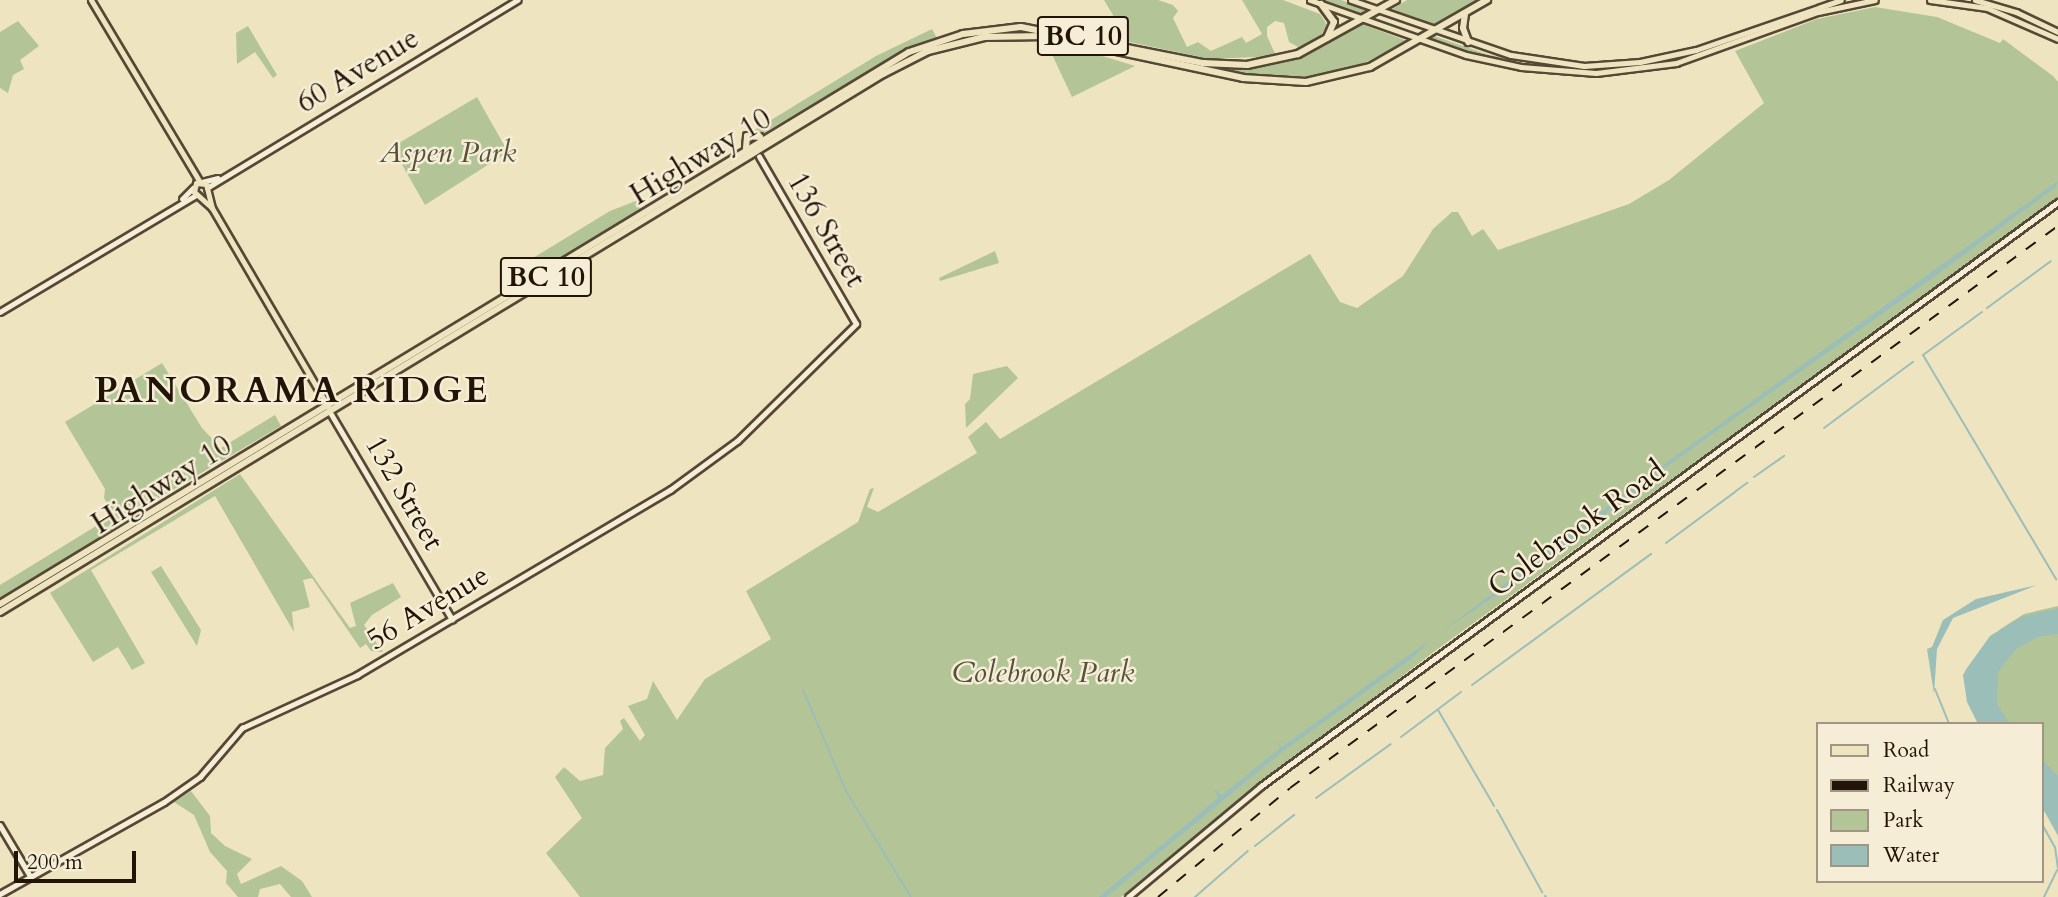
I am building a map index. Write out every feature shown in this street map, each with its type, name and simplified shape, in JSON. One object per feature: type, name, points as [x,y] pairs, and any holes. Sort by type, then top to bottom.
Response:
[{"type":"highway","name":"Highway 10","points":[[0,612],[328,406],[909,52],[982,31],[1055,30],[1225,65],[1279,60],[1322,42],[1396,0]]},
{"type":"highway","name":"Highway 10","points":[[0,604],[909,60],[985,37],[1071,40],[1276,83],[1347,75],[1420,40],[1487,0]]},
{"type":"highway","points":[[1321,4],[1334,22],[1322,42]]},
{"type":"highway","points":[[1466,13],[1463,28],[1468,42]]},
{"type":"highway","points":[[745,150],[747,136],[758,139],[811,110]]},
{"type":"highway","points":[[701,184],[760,157],[763,147]]},
{"type":"main road","points":[[91,0],[189,170],[207,190],[197,195],[189,170]]},
{"type":"main road","points":[[1310,0],[1420,40],[1521,67],[1625,71],[1698,57],[1818,12],[1875,0]]},
{"type":"main road","points":[[1351,0],[1468,42],[1561,65],[1640,62],[1696,50],[1841,0]]},
{"type":"main road","points":[[1930,0],[1987,8],[2058,39]]},
{"type":"main road","points":[[1975,0],[2016,12],[2058,32]]},
{"type":"main road","points":[[193,187],[201,182]]},
{"type":"main road","name":"132 Street","points":[[207,190],[212,208],[328,406]]},
{"type":"main road","name":"132 Street","points":[[197,195],[212,208]]},
{"type":"street","name":"60 Avenue","points":[[201,182],[219,177],[517,0]]},
{"type":"street","name":"136 Street","points":[[760,157],[856,324]]},
{"type":"street","name":"60 Avenue","points":[[207,190],[219,177]]},
{"type":"street","points":[[182,200],[193,187]]},
{"type":"street","points":[[0,312],[182,200],[197,195]]},
{"type":"street","name":"Colebrook Road","points":[[1128,897],[1261,786],[2058,202]]},
{"type":"street","name":"56 Avenue","points":[[0,894],[164,802],[200,777],[242,728],[357,675],[713,462],[856,324]]},
{"type":"street","name":"132 Street","points":[[328,406],[452,619]]},
{"type":"street","points":[[0,825],[31,877]]},
{"type":"green space","points":[[1104,0],[1158,0],[1173,5],[1178,11],[1173,18],[1187,47],[1198,42],[1211,51],[1242,37],[1246,43],[1262,34],[1242,0],[1283,0],[1320,14],[1327,25],[1320,37],[1298,47],[1289,42],[1284,23],[1275,21],[1267,27],[1267,36],[1276,56],[1210,59],[1129,42]]},
{"type":"green space","points":[[1322,0],[1341,0],[1371,11],[1363,15]]},
{"type":"green space","points":[[1407,0],[1477,0],[1435,26],[1391,10]]},
{"type":"green space","name":"Colebrook Park","points":[[1875,7],[1937,17],[2000,43],[2003,39],[2053,76],[2058,82],[2058,199],[1439,648],[1219,816],[1121,897],[580,897],[546,853],[582,818],[555,777],[564,767],[580,781],[603,775],[605,748],[623,729],[620,721],[624,718],[640,741],[645,735],[628,706],[647,699],[653,681],[677,720],[705,679],[771,639],[746,591],[858,522],[870,489],[874,488],[867,507],[878,512],[977,453],[968,437],[986,422],[1000,439],[1310,254],[1340,302],[1357,308],[1403,276],[1433,229],[1452,212],[1458,212],[1472,236],[1483,229],[1498,250],[1629,204],[1669,180],[1764,103],[1735,51],[1817,19]]},
{"type":"green space","points":[[18,21],[39,46],[20,60],[24,69],[13,75],[8,93],[0,88],[0,32]]},
{"type":"green space","points":[[1362,24],[1407,41],[1362,64],[1320,76],[1265,78],[1190,64],[1236,68],[1284,62]]},
{"type":"green space","points":[[248,26],[277,75],[273,78],[255,52],[237,64],[236,33]]},
{"type":"green space","points":[[932,29],[937,38],[891,58],[760,135],[748,134],[876,56]]},
{"type":"green space","points":[[1434,36],[1489,55],[1580,70],[1467,53],[1427,40]]},
{"type":"green space","points":[[1048,46],[1083,50],[1135,66],[1072,97]]},
{"type":"green space","name":"Aspen Park","points":[[477,97],[508,152],[425,205],[392,147]]},
{"type":"green space","points":[[636,201],[641,210],[541,270],[533,258],[610,211]]},
{"type":"green space","points":[[995,251],[999,263],[940,281],[939,278]]},
{"type":"green space","points":[[162,363],[202,428],[221,448],[275,415],[281,426],[118,522],[121,526],[0,599],[0,585],[114,515],[104,498],[105,489],[65,422]]},
{"type":"green space","points":[[1007,366],[1018,378],[966,428],[965,404],[970,399],[973,374]]},
{"type":"green space","points":[[240,474],[350,628],[356,626],[350,603],[393,583],[401,597],[372,615],[364,625],[383,652],[371,651],[366,644],[360,648],[312,578],[303,580],[310,607],[292,612],[294,632],[215,496],[91,570],[145,663],[132,670],[118,647],[93,662],[50,593]]},
{"type":"green space","points":[[161,566],[201,630],[197,646],[151,572]]},
{"type":"green space","points":[[2058,606],[2058,824],[2044,804],[2044,722],[1980,722],[1967,671],[1999,630],[2024,614]]},
{"type":"green space","points":[[191,791],[210,816],[211,833],[225,846],[252,859],[237,874],[241,884],[281,866],[302,881],[312,897],[291,897],[280,884],[260,889],[258,897],[238,897],[226,883],[227,871],[210,852],[194,815],[174,802]]},
{"type":"water","points":[[2058,181],[2056,187],[1931,279],[1655,475],[1531,572],[1440,633],[1652,473]]},
{"type":"water","points":[[2037,585],[1953,618],[1937,649],[1934,694],[1927,649],[1932,647],[1943,620],[1976,599]]},
{"type":"water","points":[[2058,608],[2058,634],[2038,637],[2016,649],[1998,672],[1997,704],[2009,722],[1977,722],[1967,702],[1963,675],[1990,636],[2021,617]]},
{"type":"water","points":[[1431,639],[1414,657],[1282,752],[1106,897],[1099,897],[1218,798],[1214,789],[1222,795],[1280,748],[1277,742],[1282,747]]},
{"type":"water","points":[[2044,762],[2058,776],[2058,836],[2044,811]]},
{"type":"waterway","points":[[1987,308],[2051,261]]},
{"type":"waterway","points":[[1923,355],[1982,312]]},
{"type":"waterway","points":[[1923,355],[2056,579]]},
{"type":"waterway","points":[[1824,428],[1913,362]]},
{"type":"waterway","points":[[1754,477],[1784,456]]},
{"type":"waterway","points":[[1736,491],[1747,483]]},
{"type":"waterway","points":[[1666,543],[1735,492]]},
{"type":"waterway","points":[[1472,685],[1651,554]]},
{"type":"waterway","points":[[1935,689],[1948,722]]},
{"type":"waterway","points":[[803,690],[846,791],[911,897]]},
{"type":"waterway","points":[[1401,737],[1461,692]]},
{"type":"waterway","points":[[1438,710],[1494,806]]},
{"type":"waterway","points":[[1316,798],[1391,744]]},
{"type":"waterway","points":[[1497,810],[1542,892]]},
{"type":"waterway","points":[[1255,846],[1294,815]]},
{"type":"waterway","points":[[2044,828],[2055,847],[2058,868]]},
{"type":"waterway","points":[[1195,897],[1248,851]]},
{"type":"waterway","points":[[2044,897],[2057,870]]},
{"type":"railway","points":[[1158,897],[1290,788],[2058,226]]},
{"type":"district","name":"PANORAMA RIDGE","points":[[292,390]]}]
